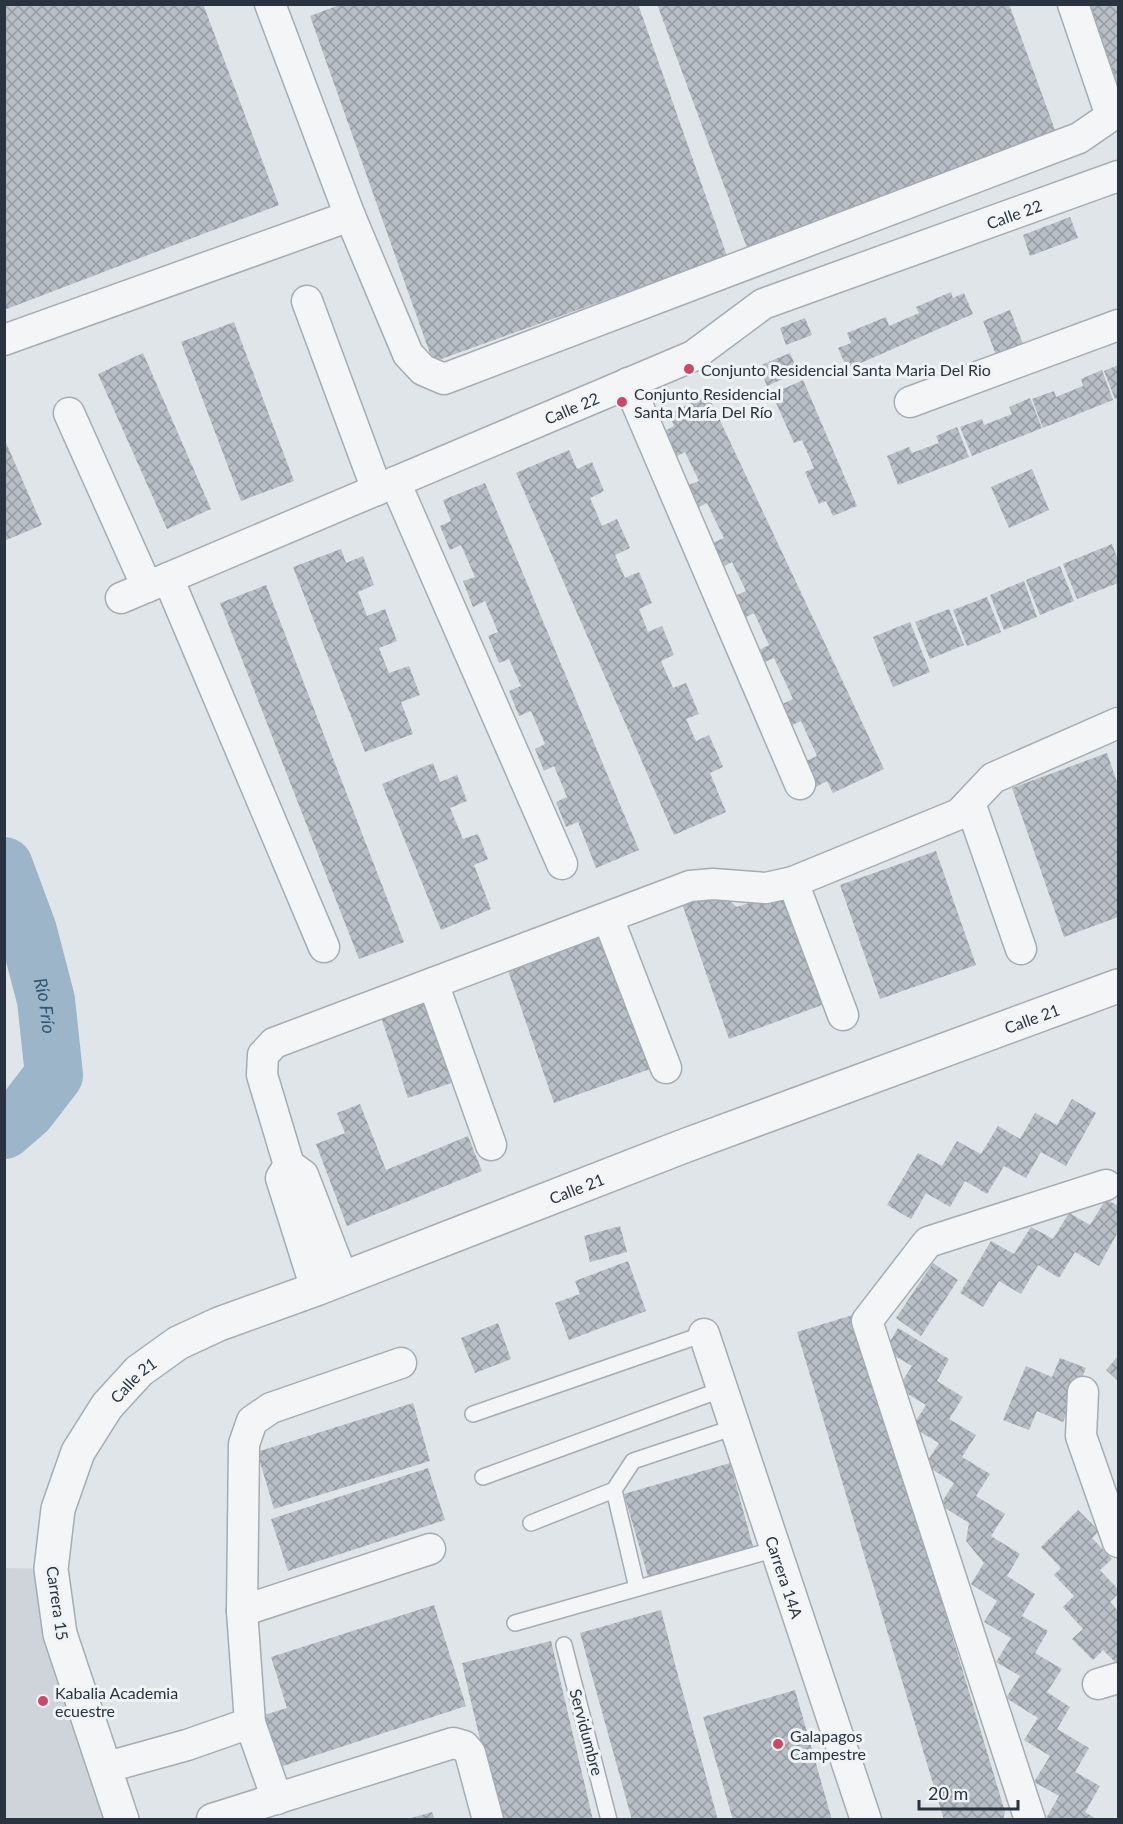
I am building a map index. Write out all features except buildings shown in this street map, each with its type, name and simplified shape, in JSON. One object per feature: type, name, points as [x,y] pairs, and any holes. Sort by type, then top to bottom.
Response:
[{"type":"street","points":[[270,4],[350,216],[408,354],[423,370],[444,379],[1079,138],[1115,115],[1073,4]]},
{"type":"street","name":"Calle 22","points":[[145,588],[693,356],[763,304],[1119,176]]},
{"type":"street","points":[[4,340],[350,216]]},
{"type":"street","points":[[307,301],[386,486],[562,864]]},
{"type":"street","points":[[909,402],[1119,325]]},
{"type":"street","points":[[628,383],[800,784]]},
{"type":"street","points":[[69,413],[145,588],[324,947]]},
{"type":"street","points":[[329,1284],[280,1178],[290,1165],[262,1075],[263,1056],[274,1044],[690,886],[713,884],[766,888],[793,882],[959,814],[993,778],[1119,723]]},
{"type":"street","points":[[970,803],[1021,949]]},
{"type":"street","points":[[793,882],[843,1015]]},
{"type":"street","points":[[608,918],[666,1068]]},
{"type":"street","points":[[433,983],[491,1145]]},
{"type":"street","name":"Calle 21","points":[[78,1452],[107,1406],[139,1371],[178,1343],[219,1324],[329,1284],[684,1146],[1119,986]]},
{"type":"street","points":[[1030,1820],[867,1321],[928,1242],[1106,1185]]},
{"type":"street","name":"Carrera 14A","points":[[704,1334],[866,1820]]},
{"type":"street","points":[[277,1799],[250,1723],[242,1611],[244,1444],[252,1421],[271,1408],[401,1363]]},
{"type":"street","points":[[1083,1392],[1081,1436],[1116,1525]]},
{"type":"street","name":"Carrera 15","points":[[78,1452],[58,1509],[51,1569],[60,1634],[122,1820]]},
{"type":"street","points":[[242,1611],[430,1549]]},
{"type":"street","points":[[104,1768],[187,1745],[250,1723]]},
{"type":"street","points":[[212,1819],[453,1743],[464,1746],[470,1753],[488,1820]]},
{"type":"lane","points":[[473,1414],[704,1334]]},
{"type":"lane","points":[[483,1477],[723,1389]]},
{"type":"lane","points":[[531,1523],[614,1490],[633,1461],[735,1427]]},
{"type":"lane","points":[[614,1490],[638,1588]]},
{"type":"lane","points":[[515,1623],[776,1548]]},
{"type":"lane","name":"Servidumbre","points":[[564,1645],[609,1820]]},
{"type":"shaded area","name":"Kabalia Academia ecuestre","points":[[5,1568],[51,1569],[122,1819],[5,1820]]},
{"type":"waterway","name":"Río Frío","points":[[4,866],[28,931],[46,1000],[54,1075],[27,1110],[4,1130]]},
{"type":"place","name":"Conjunto Residencial Santa Maria Del Rio","points":[[689,369]]},
{"type":"place","name":"Conjunto Residencial Santa María Del Río","points":[[622,402]]},
{"type":"place","name":"Kabalia Academia ecuestre","points":[[43,1701]]},
{"type":"place","name":"Galapagos Campestre","points":[[778,1744]]}]
